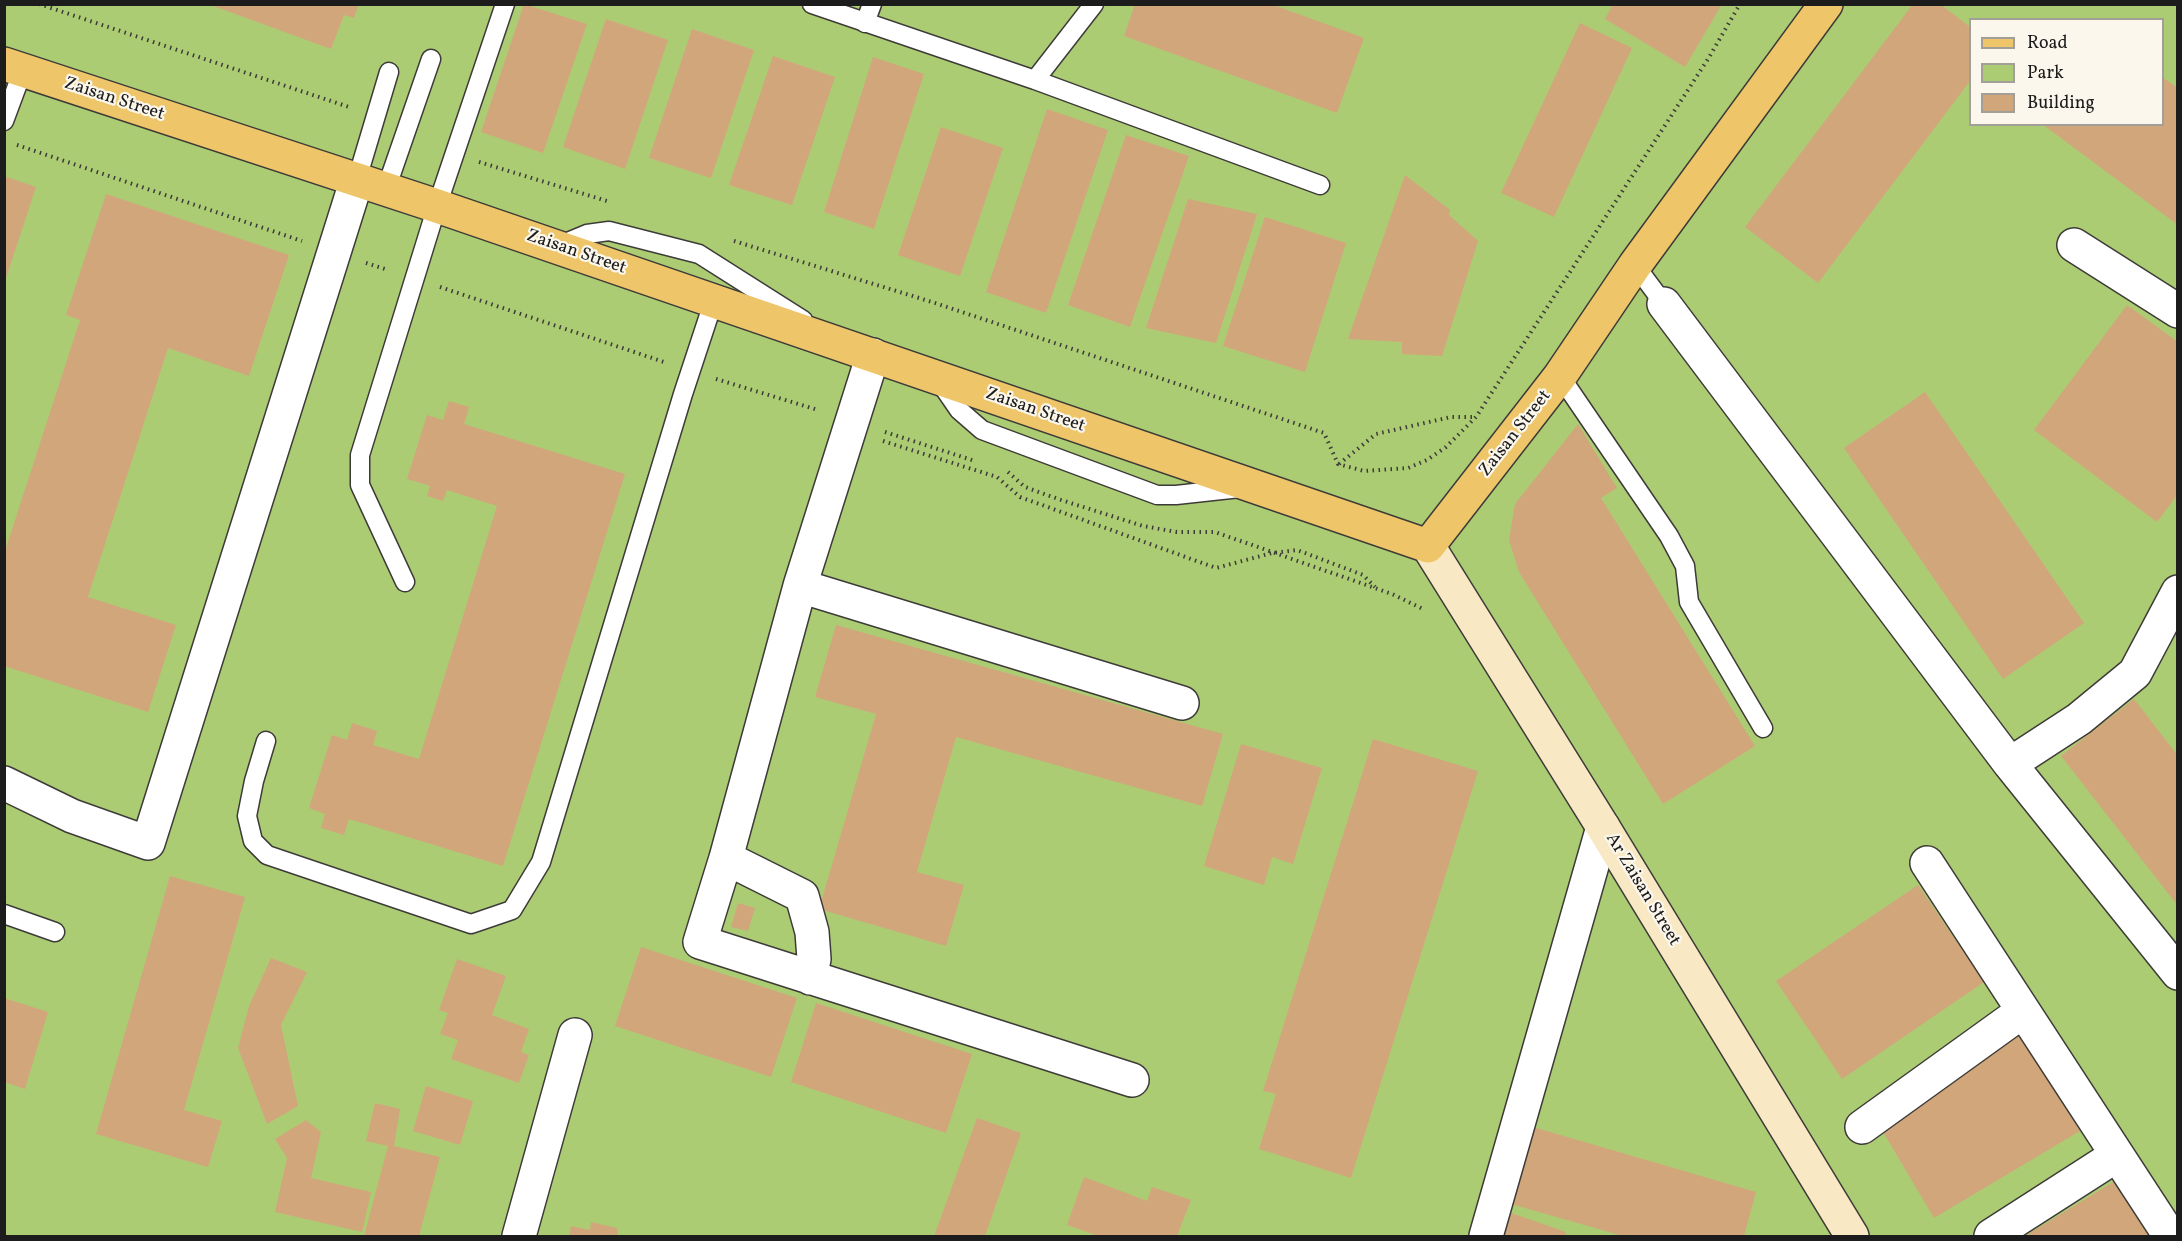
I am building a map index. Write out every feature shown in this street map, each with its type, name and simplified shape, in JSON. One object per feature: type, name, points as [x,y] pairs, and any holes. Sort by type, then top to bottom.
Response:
[{"type":"main road","name":"Zaisan Street","points":[[14,67],[437,206],[1428,546],[1560,376],[1635,265],[1826,4]]},
{"type":"street","points":[[4,783],[72,816],[148,843],[335,252],[371,184]]},
{"type":"street","points":[[2074,245],[2178,311]]},
{"type":"street","points":[[1664,304],[2010,764],[2178,973]]},
{"type":"street","points":[[873,355],[861,424],[800,586],[726,858],[700,942],[1132,1080]]},
{"type":"street","name":"Ar Zaisan Street","points":[[1428,546],[1603,827],[1852,1236]]},
{"type":"street","points":[[800,586],[1182,703]]},
{"type":"street","points":[[2010,764],[2079,719],[2135,673],[2178,592]]},
{"type":"street","points":[[1486,1236],[1603,827]]},
{"type":"street","points":[[726,858],[802,896],[813,932],[810,978]]},
{"type":"street","points":[[1927,863],[2170,1236]]},
{"type":"street","points":[[1862,1127],[2023,1011]]},
{"type":"street","points":[[519,1236],[575,1035]]},
{"type":"street","points":[[1991,1236],[2117,1155]]},
{"type":"lane","points":[[405,582],[360,485],[360,455],[437,206],[505,4]]},
{"type":"lane","points":[[812,4],[1035,80],[1320,185]]},
{"type":"lane","points":[[865,23],[872,4]]},
{"type":"lane","points":[[1035,80],[1094,4]]},
{"type":"lane","points":[[371,184],[431,59]]},
{"type":"lane","points":[[4,121],[14,67]]},
{"type":"lane","points":[[371,184],[376,116],[389,72]]},
{"type":"lane","points":[[556,247],[587,234],[609,231],[699,254],[840,344]]},
{"type":"lane","points":[[1635,265],[1664,304]]},
{"type":"lane","points":[[266,741],[254,781],[248,816],[253,841],[267,855],[471,924],[512,910],[541,862],[690,371],[714,300]]},
{"type":"lane","points":[[1560,376],[1669,536],[1685,566],[1689,602],[1763,728]]},
{"type":"lane","points":[[4,914],[55,932]]},
{"type":"path","points":[[39,4],[376,116]]},
{"type":"path","points":[[1338,464],[1364,471],[1408,468],[1427,460],[1446,447],[1476,417],[1708,59],[1740,4]]},
{"type":"path","points":[[15,144],[690,371],[980,462]]},
{"type":"path","points":[[455,154],[614,203]]},
{"type":"path","points":[[728,239],[932,302],[1324,433],[1338,464]]},
{"type":"path","points":[[1338,464],[1376,434],[1451,417],[1476,417]]},
{"type":"path","points":[[861,424],[875,439],[997,477],[1020,497],[1216,568],[1272,552],[1297,550],[1363,574],[1376,588]]},
{"type":"path","points":[[1005,469],[1025,487],[1143,526],[1178,532],[1215,532],[1376,588],[1424,609],[1429,617]]},
{"type":"green space","points":[[5,5],[2177,5],[2177,1236],[5,1236]]},
{"type":"building","points":[[208,4],[359,4],[354,18],[344,15],[331,49]]},
{"type":"building","points":[[524,4],[587,24],[543,153],[481,132]]},
{"type":"building","points":[[1135,4],[1271,4],[1364,38],[1337,113],[1124,36]]},
{"type":"building","points":[[1613,4],[1722,4],[1685,67],[1605,19]]},
{"type":"building","points":[[1913,4],[1940,4],[1969,26],[1969,82],[1818,283],[1745,227]]},
{"type":"building","points":[[606,19],[668,40],[625,169],[563,147]]},
{"type":"building","points":[[1580,23],[1632,48],[1554,217],[1501,193]]},
{"type":"building","points":[[692,29],[754,50],[711,178],[649,158]]},
{"type":"building","points":[[773,56],[835,77],[792,205],[729,185]]},
{"type":"building","points":[[873,57],[924,74],[874,229],[824,212]]},
{"type":"building","points":[[2164,78],[2178,88],[2178,225],[2045,126],[2164,126]]},
{"type":"building","points":[[1047,109],[1108,130],[1046,313],[986,292]]},
{"type":"building","points":[[941,127],[1003,148],[960,276],[898,255]]},
{"type":"building","points":[[1126,135],[1189,156],[1130,327],[1068,305]]},
{"type":"building","points":[[1405,175],[1450,210],[1449,215],[1478,241],[1442,356],[1402,354],[1402,342],[1348,339]]},
{"type":"building","points":[[4,176],[36,187],[5,281],[4,281]]},
{"type":"building","points":[[106,194],[289,255],[249,376],[168,348],[88,597],[176,625],[148,712],[4,666],[4,554],[80,320],[66,315]]},
{"type":"building","points":[[1188,199],[1257,214],[1216,343],[1146,328]]},
{"type":"building","points":[[1265,217],[1346,243],[1305,372],[1223,346]]},
{"type":"building","points":[[2127,305],[2178,342],[2178,494],[2157,522],[2034,430]]},
{"type":"building","points":[[1925,392],[2084,623],[2003,679],[1844,448]]},
{"type":"building","points":[[449,401],[469,407],[464,424],[625,474],[503,866],[349,819],[344,835],[321,828],[325,814],[309,808],[332,735],[347,740],[352,723],[377,731],[373,745],[419,759],[497,506],[447,490],[443,501],[427,496],[430,486],[407,479],[427,415],[443,420]]},
{"type":"building","points":[[1578,424],[1617,488],[1601,498],[1755,746],[1663,804],[1519,572],[1509,540],[1515,504]]},
{"type":"building","points":[[836,625],[1223,734],[1202,806],[956,737],[917,872],[964,885],[946,946],[819,909],[876,714],[815,697]]},
{"type":"building","points":[[2134,699],[2178,756],[2178,906],[2061,756]]},
{"type":"building","points":[[1373,739],[1478,771],[1351,1178],[1259,1149],[1276,1094],[1263,1091]]},
{"type":"building","points":[[1241,744],[1322,768],[1293,864],[1272,857],[1264,885],[1204,866]]},
{"type":"building","points":[[170,876],[245,897],[184,1110],[222,1121],[208,1167],[96,1134]]},
{"type":"building","points":[[1918,885],[1984,982],[1842,1079],[1776,981]]},
{"type":"building","points":[[738,903],[755,908],[748,931],[731,927]]},
{"type":"building","points":[[641,947],[797,998],[771,1077],[615,1026]]},
{"type":"building","points":[[271,958],[307,972],[281,1025],[298,1106],[267,1124],[238,1048],[249,1006]]},
{"type":"building","points":[[457,959],[506,976],[492,1015],[529,1029],[521,1052],[529,1055],[519,1083],[451,1059],[458,1040],[440,1034],[448,1013],[439,1010]]},
{"type":"building","points":[[4,998],[48,1012],[25,1089],[4,1082]]},
{"type":"building","points":[[816,1003],[972,1054],[946,1133],[791,1082]]},
{"type":"building","points":[[2022,1032],[2080,1131],[1934,1218],[1876,1120]]},
{"type":"building","points":[[426,1086],[473,1101],[460,1145],[413,1131]]},
{"type":"building","points":[[375,1103],[400,1109],[394,1146],[440,1157],[419,1236],[364,1236],[388,1146],[366,1141]]},
{"type":"building","points":[[977,1118],[1021,1133],[985,1236],[934,1236]]},
{"type":"building","points":[[306,1120],[321,1132],[311,1178],[371,1192],[362,1232],[275,1212],[287,1158],[275,1139]]},
{"type":"building","points":[[1533,1127],[1756,1192],[1744,1236],[1623,1236],[1511,1204]]},
{"type":"building","points":[[1084,1177],[1147,1201],[1152,1187],[1191,1200],[1177,1236],[1098,1236],[1067,1225]]},
{"type":"building","points":[[2118,1179],[2153,1236],[2025,1236]]},
{"type":"building","points":[[1511,1213],[1566,1232],[1565,1236],[1503,1236]]},
{"type":"building","points":[[591,1222],[617,1228],[618,1236],[569,1236],[571,1226],[590,1230]]}]
